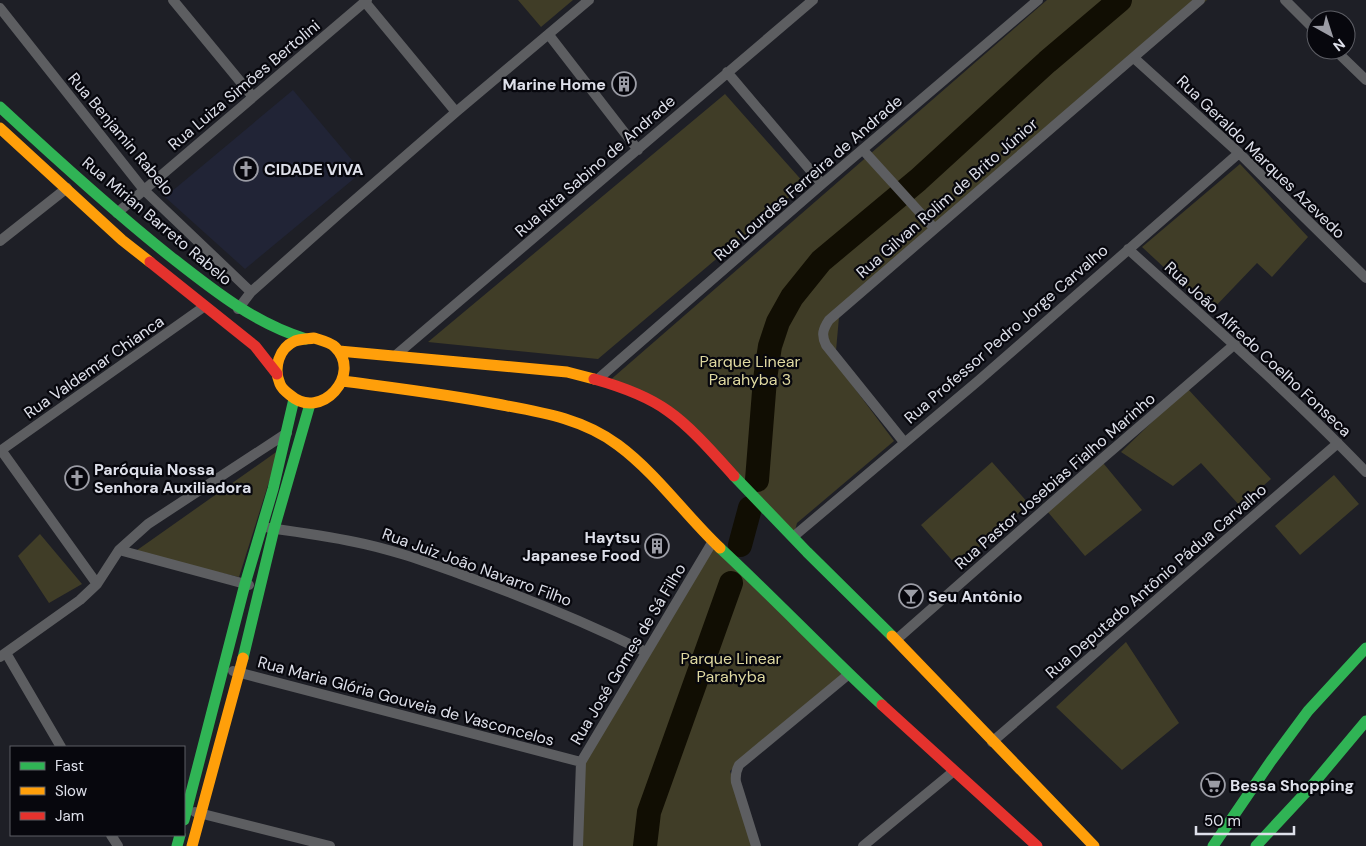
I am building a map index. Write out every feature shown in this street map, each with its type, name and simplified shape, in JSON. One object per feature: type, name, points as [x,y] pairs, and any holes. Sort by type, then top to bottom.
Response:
[{"type":"main road","name":"Rua Mirian Barreto Rabelo","points":[[0,106],[117,213],[161,250],[238,309],[277,330],[306,339]]},
{"type":"main road","name":"Rua Mirian Barreto Rabelo","points":[[0,128],[122,240],[255,346],[277,374]]},
{"type":"main road","points":[[306,339],[321,339],[330,343],[339,351],[344,365],[343,381],[335,393],[323,401],[310,404],[302,403],[287,394],[280,385],[277,374],[277,362],[282,352],[295,341],[306,339]]},
{"type":"main road","points":[[339,351],[396,354],[568,372],[598,379],[633,392],[675,416],[746,486],[793,537],[896,640],[1094,846]]},
{"type":"main road","points":[[343,381],[444,394],[551,414],[580,423],[618,445],[632,456],[714,541],[849,674],[1037,846]]},
{"type":"main road","points":[[185,815],[245,584],[287,433],[294,399]]},
{"type":"main road","points":[[192,846],[239,673],[274,528],[310,404]]},
{"type":"main road","points":[[1213,846],[1308,711],[1366,648]]},
{"type":"main road","points":[[1256,846],[1309,789],[1366,722]]},
{"type":"street","points":[[173,0],[253,97]]},
{"type":"street","points":[[238,309],[251,292],[456,112],[589,0]]},
{"type":"street","name":"Rua Rita Sabino de Andrade","points":[[396,354],[813,0]]},
{"type":"street","name":"Rua Lourdes Ferreira de Andrade","points":[[598,379],[822,184],[1038,0]]},
{"type":"street","name":"Rua Gilvan Rolim de Brito Júnior","points":[[904,442],[836,358],[822,337],[829,320],[1200,0]]},
{"type":"street","points":[[1285,0],[1306,21]]},
{"type":"street","points":[[366,1],[456,112]]},
{"type":"street","name":"Rua Luiza Simões Bertolini","points":[[117,213],[366,1]]},
{"type":"street","name":"Rua Benjamin Rabelo","points":[[0,8],[144,190],[251,292]]},
{"type":"street","points":[[549,35],[638,150]]},
{"type":"street","name":"Rua Geraldo Marques Azevedo","points":[[1134,58],[1239,153],[1366,278]]},
{"type":"street","points":[[1345,60],[1366,80]]},
{"type":"street","points":[[727,72],[822,184]]},
{"type":"street","points":[[863,150],[897,185],[934,228]]},
{"type":"street","name":"Rua Professor Pedro Jorge Carvalho","points":[[793,537],[978,380],[1239,153]]},
{"type":"street","points":[[0,241],[67,188]]},
{"type":"street","name":"Rua João Alfredo Coelho Fonseca","points":[[1128,249],[1235,344],[1366,472]]},
{"type":"street","name":"Rua Valdemar Chianca","points":[[0,451],[205,306]]},
{"type":"street","name":"Rua Pastor Josebias Fialho Marinho","points":[[896,640],[1235,344]]},
{"type":"street","points":[[60,746],[3,655],[80,600],[97,584],[119,550],[148,524],[287,433]]},
{"type":"street","name":"Rua Deputado Antônio Pádua Carvalho","points":[[992,742],[1338,443]]},
{"type":"street","points":[[0,451],[97,584]]},
{"type":"street","name":"Rua Juiz João Navarro Filho","points":[[262,527],[356,542],[391,550],[540,603],[646,652]]},
{"type":"street","name":"Rua José Gomes de Sá Filho","points":[[578,846],[579,767],[581,762],[714,541]]},
{"type":"street","points":[[119,550],[260,587]]},
{"type":"street","name":"Rua Maria Glória Gouveia de Vasconcelos","points":[[223,669],[581,762]]},
{"type":"street","points":[[756,846],[735,774],[739,765],[849,674]]},
{"type":"street","points":[[863,846],[954,771]]},
{"type":"street","points":[[185,815],[201,813],[330,846]]},
{"type":"shaded area","name":"CIDADE VIVA","points":[[293,90],[362,172],[245,269],[165,197]]},
{"type":"green space","points":[[518,0],[573,0],[541,27]]},
{"type":"green space","name":"Parque Linear Parahyba 3","points":[[1047,0],[1207,0],[839,317],[835,362],[894,441],[797,523],[793,538],[676,416],[608,382]]},
{"type":"green space","points":[[725,94],[805,184],[598,359],[428,342]]},
{"type":"green space","points":[[1240,164],[1308,237],[1272,277],[1257,263],[1211,311],[1142,247]]},
{"type":"green space","points":[[1187,388],[1271,479],[1240,506],[1201,463],[1173,486],[1121,452]]},
{"type":"green space","points":[[279,450],[239,577],[133,553]]},
{"type":"green space","points":[[1099,458],[1142,510],[1085,556],[1042,505]]},
{"type":"green space","points":[[992,462],[1029,504],[957,566],[921,525]]},
{"type":"green space","points":[[1334,475],[1359,504],[1300,555],[1275,526]]},
{"type":"green space","points":[[40,534],[82,584],[49,603],[18,556]]},
{"type":"green space","name":"Parque Linear Parahyba","points":[[716,544],[848,672],[730,771],[754,846],[581,846],[580,765]]},
{"type":"green space","points":[[1126,642],[1179,723],[1122,770],[1056,707]]},
{"type":"waterway","points":[[757,480],[765,379],[770,346],[778,322],[792,297],[821,261],[918,180],[1047,62],[1120,0]]},
{"type":"waterway","points":[[740,545],[750,508]]},
{"type":"waterway","points":[[645,846],[649,812],[731,583]]},
{"type":"traffic: fast","points":[[0,107],[106,203],[202,281],[252,315],[306,339]]},
{"type":"traffic: fast","points":[[185,816],[245,584],[273,489],[294,399]]},
{"type":"traffic: fast","points":[[243,658],[274,529],[310,404]]},
{"type":"traffic: fast","points":[[734,476],[892,636]]},
{"type":"traffic: fast","points":[[720,548],[882,705]]},
{"type":"traffic: fast","points":[[1213,846],[1308,711],[1366,648]]},
{"type":"traffic: fast","points":[[1256,846],[1309,789],[1366,721]]},
{"type":"traffic: fast","points":[[177,846],[180,836]]},
{"type":"traffic: slow","points":[[0,128],[122,240],[150,262]]},
{"type":"traffic: slow","points":[[314,338],[328,342],[335,347],[342,358],[344,370],[341,381],[335,391],[325,399],[314,403],[302,402],[290,395],[282,387],[278,378],[277,365],[281,353],[289,344],[297,340],[314,338]]},
{"type":"traffic: slow","points":[[339,351],[567,372],[594,379]]},
{"type":"traffic: slow","points":[[343,381],[478,400],[560,417],[590,428],[632,456],[720,548]]},
{"type":"traffic: slow","points":[[892,636],[1094,846]]},
{"type":"traffic: slow","points":[[192,846],[243,658]]},
{"type":"traffic: jam","points":[[150,262],[255,346],[277,374]]},
{"type":"traffic: jam","points":[[594,379],[651,400],[668,411],[694,433],[734,476]]},
{"type":"traffic: jam","points":[[882,705],[1037,846]]},
{"type":"place","name":"Marine Home","points":[[624,84]]},
{"type":"place","name":"CIDADE VIVA","points":[[246,169]]},
{"type":"place","name":"Paróquia Nossa Senhora Auxiliadora","points":[[77,478]]},
{"type":"place","name":"Haytsu Japanese Food","points":[[657,546]]},
{"type":"place","name":"Seu Antônio","points":[[911,596]]},
{"type":"place","name":"Bessa Shopping","points":[[1213,785]]}]
